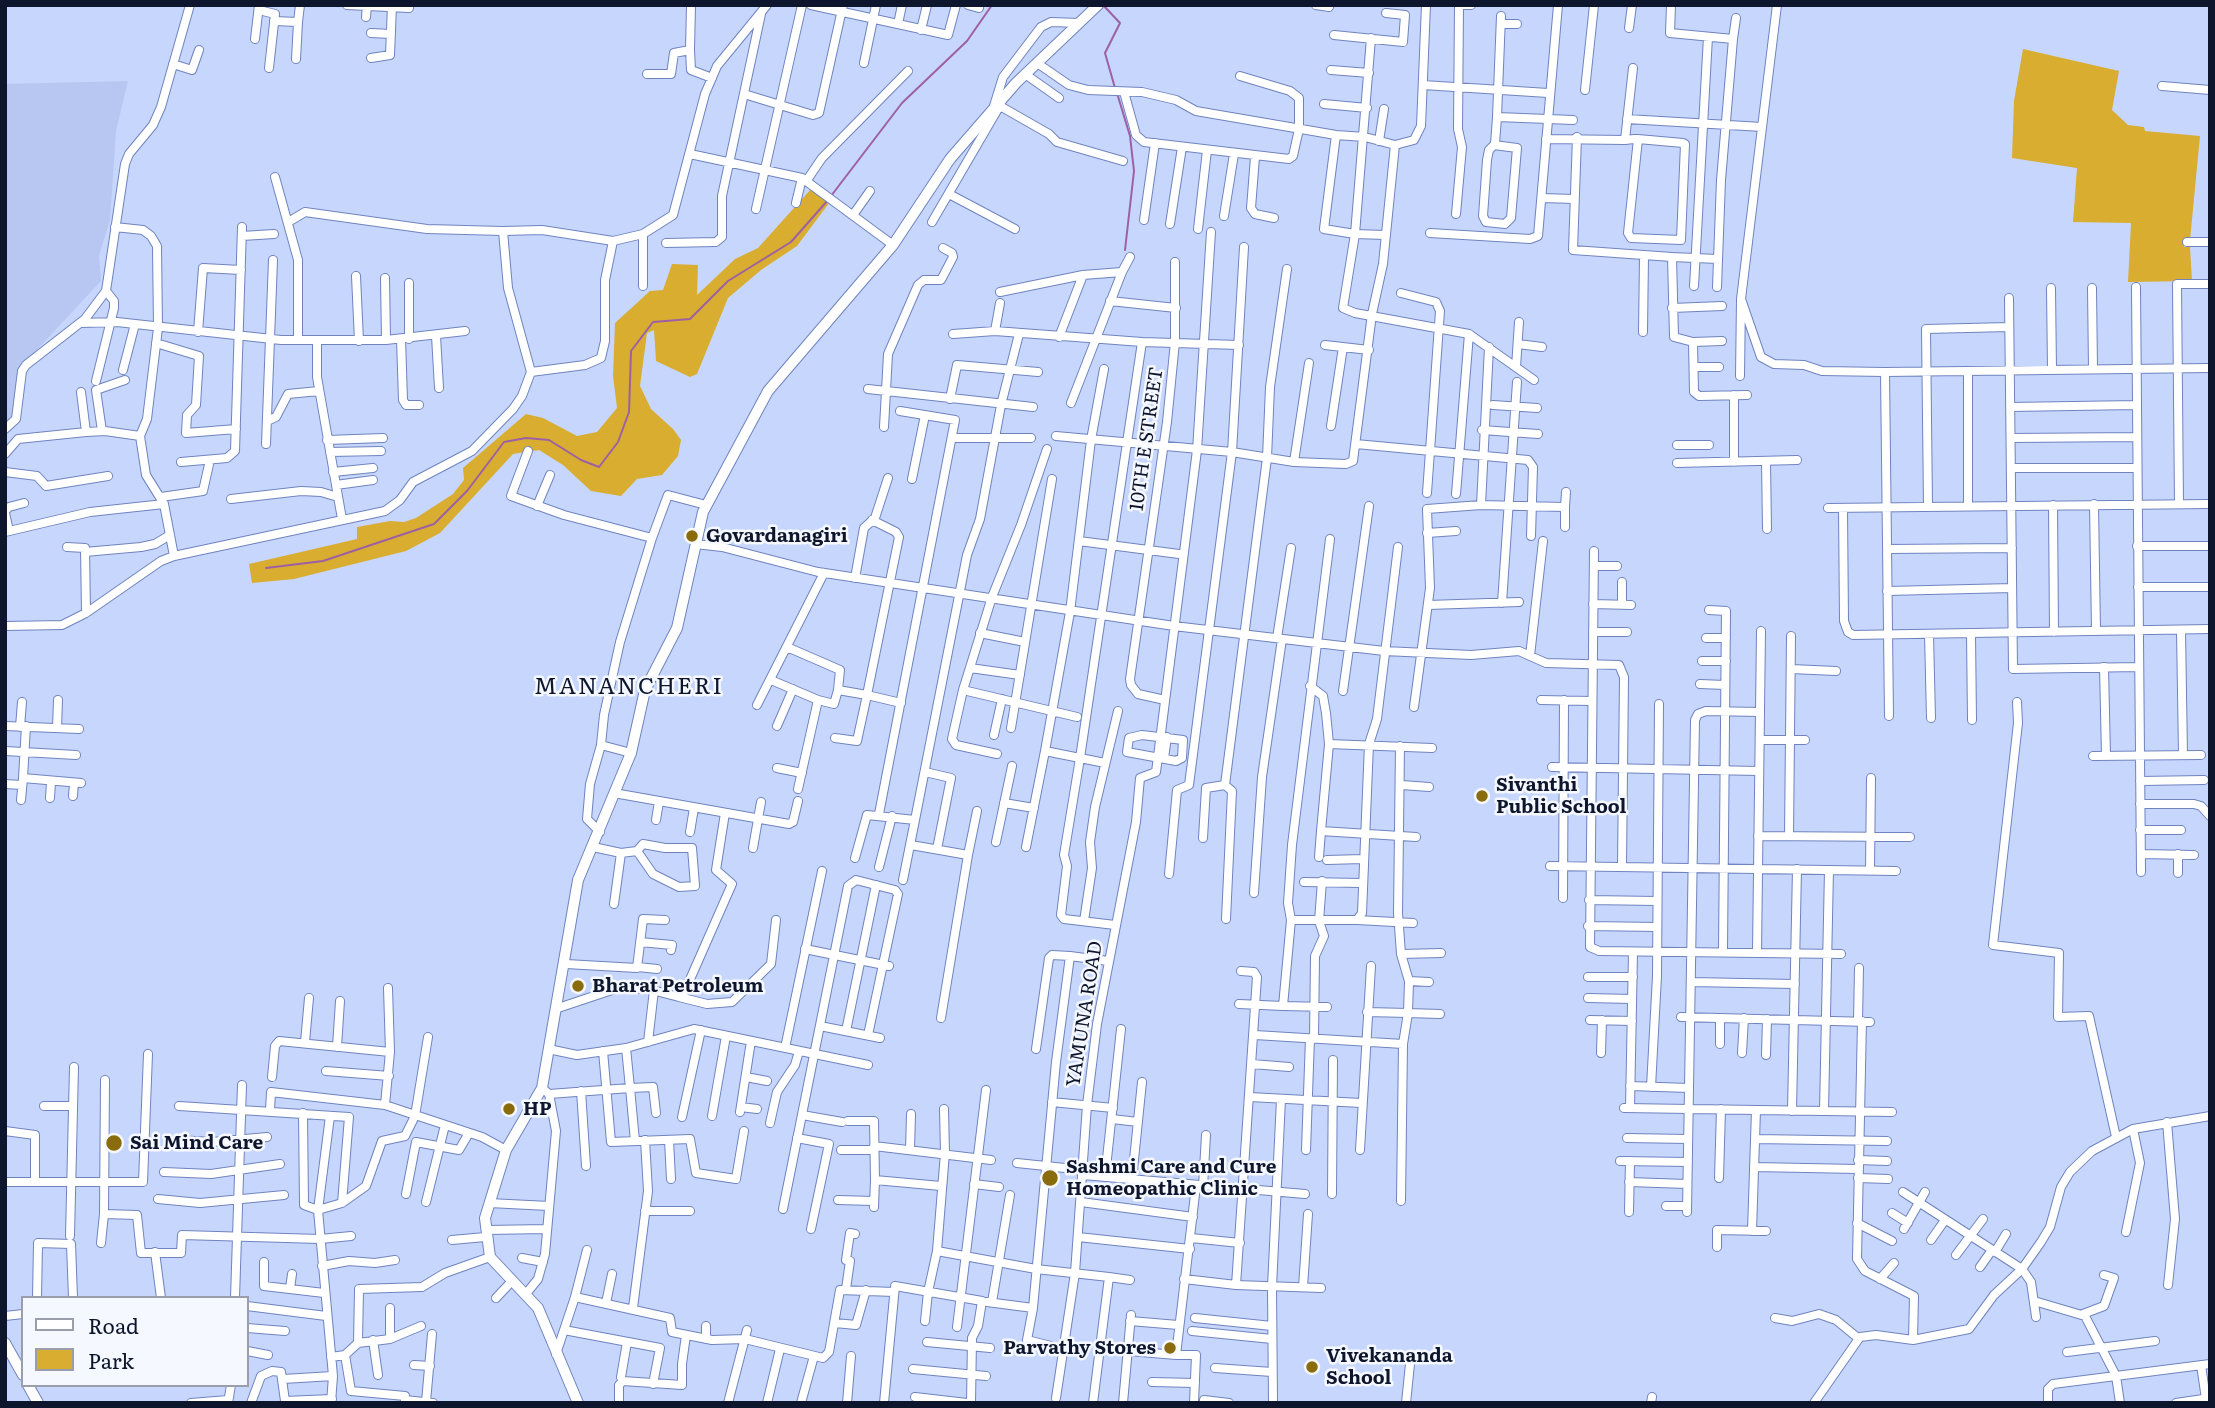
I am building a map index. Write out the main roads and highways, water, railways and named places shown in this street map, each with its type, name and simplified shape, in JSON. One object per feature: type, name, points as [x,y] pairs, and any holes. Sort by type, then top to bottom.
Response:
[{"type":"main road","points":[[578,1403],[538,1308],[490,1256],[486,1233],[489,1203],[506,1150],[545,1091],[548,1049],[566,964],[578,880],[631,753],[645,690],[677,628],[706,505],[768,391],[893,245],[950,159],[1025,74],[1096,7]]},
{"type":"main road","points":[[5,1331],[21,1359]]},
{"type":"main road","points":[[5,1343],[21,1371]]},
{"type":"main road","points":[[29,1387],[38,1403]]},
{"type":"main road","points":[[36,1387],[44,1403]]},
{"type":"waterway","points":[[831,196],[902,103],[967,41],[992,5]]},
{"type":"waterway","points":[[1103,5],[1120,23],[1105,53],[1115,88]]},
{"type":"waterway","points":[[1117,93],[1130,136],[1134,171],[1125,250]]},
{"type":"waterway","points":[[266,568],[323,561],[434,524],[467,491],[504,442],[526,438],[549,440],[581,460],[599,467],[618,442],[629,412],[631,351],[653,322],[690,319],[728,281],[791,242],[828,200]]},
{"type":"place","name":"Govardanagiri","points":[[692,536]]},
{"type":"place","name":"Sivanthi Public School","points":[[1482,796]]},
{"type":"place","name":"Bharat Petroleum","points":[[578,986]]},
{"type":"place","name":"HP","points":[[509,1109]]},
{"type":"place","name":"Sai Mind Care","points":[[114,1143]]},
{"type":"place","name":"Sashmi Care and Cure Homeopathic Clinic","points":[[1050,1178]]},
{"type":"place","name":"Parvathy Stores","points":[[1170,1348]]},
{"type":"place","name":"Vivekananda School","points":[[1312,1367]]},
{"type":"district","name":"MANANCHERI","points":[[629,687]]}]
